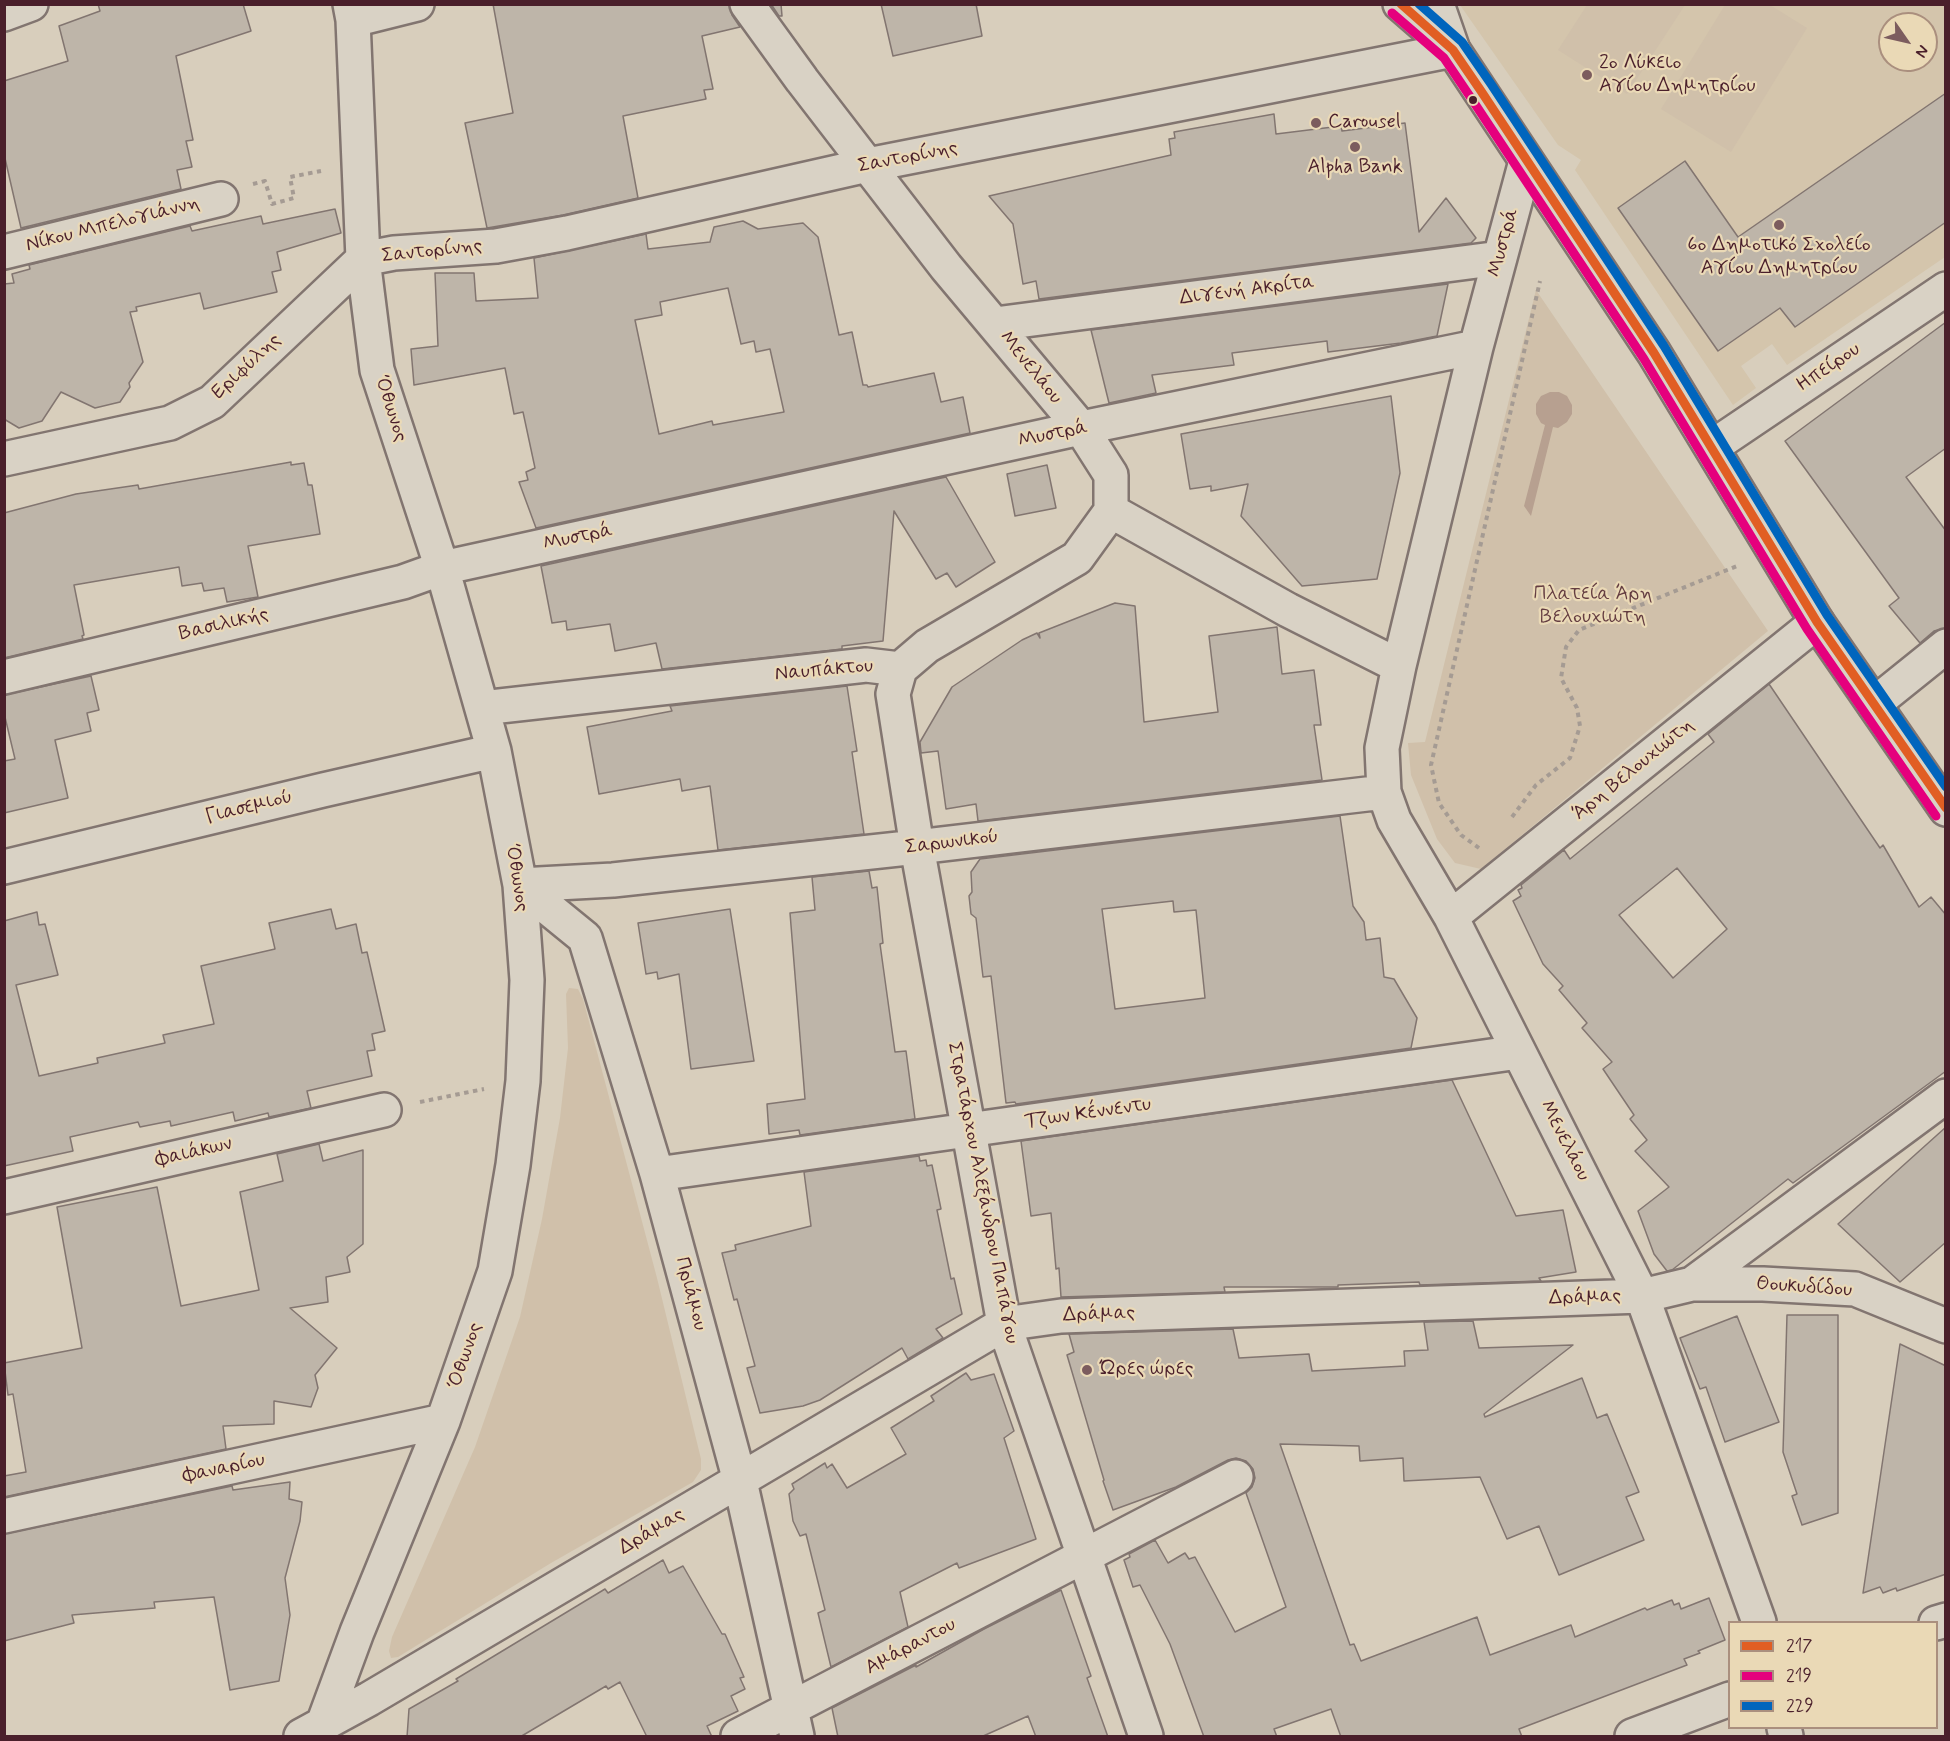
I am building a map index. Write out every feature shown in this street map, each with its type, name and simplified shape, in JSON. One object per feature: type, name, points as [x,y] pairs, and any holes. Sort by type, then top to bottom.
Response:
[{"type":"street","points":[[4,14],[31,4]]},
{"type":"street","points":[[351,12],[417,4]]},
{"type":"street","name":"Μενελάου","points":[[747,4],[946,267],[1081,428],[1110,475],[1111,511]]},
{"type":"street","points":[[1400,4],[1453,50]]},
{"type":"street","points":[[1437,4],[1453,50],[1654,353],[1817,622],[1946,809]]},
{"type":"street","name":"Όθωνος","points":[[314,1733],[443,1421],[495,1271],[513,1165],[523,1081],[527,980],[520,885],[494,751],[442,568],[377,370],[363,259],[351,12]]},
{"type":"street","name":"Σαντορίνης","points":[[363,259],[394,253],[496,246],[567,233],[868,165],[1453,50]]},
{"type":"street","name":"Μυστρά","points":[[442,568],[1081,428],[1476,347],[1526,161]]},
{"type":"street","name":"Νίκου Μπελογιάννη","points":[[4,252],[221,199]]},
{"type":"street","name":"Διγενή Ακρίτα","points":[[994,324],[1500,258]]},
{"type":"street","name":"Εριφύλης","points":[[4,459],[170,423],[212,402],[363,259]]},
{"type":"street","name":"Ηπείρου","points":[[1712,447],[1946,289]]},
{"type":"street","name":"Μενελάου","points":[[1476,347],[1399,666],[1382,748],[1384,792],[1394,820],[1452,917],[1642,1296],[1758,1621]]},
{"type":"street","points":[[1111,511],[1288,610],[1399,666]]},
{"type":"street","name":"Ναυπάκτου","points":[[482,708],[866,665],[900,669],[927,645],[1077,558],[1111,511]]},
{"type":"street","name":"Βασιλικής","points":[[4,677],[403,582],[442,568]]},
{"type":"street","name":"Άρη Βελουχιώτη","points":[[1452,917],[1817,622]]},
{"type":"street","points":[[1874,704],[1946,646]]},
{"type":"street","name":"Στρατάρχου Αλεξάνδρου Παπάγου","points":[[900,669],[893,694],[917,847],[1004,1324],[1146,1737]]},
{"type":"street","name":"Γιασεμιού","points":[[4,867],[494,751]]},
{"type":"street","name":"Σαρωνικού","points":[[520,885],[613,880],[1384,792]]},
{"type":"street","name":"Πριάμου","points":[[520,885],[585,938],[657,1174],[740,1481],[794,1723]]},
{"type":"street","name":"Τζων Κέννεντυ","points":[[657,1174],[1519,1052]]},
{"type":"street","name":"Δράμας","points":[[314,1733],[1004,1324],[1061,1316],[1642,1296],[1692,1284],[1946,1096]]},
{"type":"street","name":"Φαιάκων","points":[[4,1197],[384,1110]]},
{"type":"street","name":"Θουκυδίδου","points":[[1692,1284],[1763,1284],[1855,1289],[1946,1326]]},
{"type":"street","name":"Φαναρίου","points":[[4,1516],[443,1421]]},
{"type":"street","name":"Αμάραντου","points":[[738,1737],[794,1723],[1084,1556],[1236,1477]]},
{"type":"street","points":[[1632,1737],[1728,1699]]},
{"type":"path","points":[[221,199],[239,196],[237,188],[266,181],[272,204],[294,198],[291,177],[359,164]]},
{"type":"path","points":[[1503,876],[1487,854],[1461,836],[1439,802],[1431,765],[1540,281]]},
{"type":"path","points":[[1509,821],[1536,785],[1570,758],[1580,726],[1577,708],[1561,678],[1566,646],[1579,630],[1737,566]]},
{"type":"path","points":[[384,1110],[523,1081]]},
{"type":"shaded area","name":"6ο Δημοτικό Σχολείο Αγίου Δημητρίου","points":[[1460,5],[1945,5],[1945,257],[1787,365],[1772,344],[1741,366],[1756,388],[1733,405],[1575,170],[1581,160],[1558,145]]},
{"type":"shaded area","points":[[1550,392],[1559,392],[1567,396],[1572,405],[1572,414],[1567,422],[1558,428],[1553,427],[1531,516],[1524,506],[1545,425],[1541,423],[1536,414],[1536,404],[1541,396]]},
{"type":"green space","points":[[1587,5],[1685,5],[1627,94],[1558,50]]},
{"type":"green space","points":[[1725,5],[1770,5],[1807,28],[1731,152],[1661,109]]},
{"type":"green space","name":"Πλατεία Άρη Βελουχιώτη","points":[[1536,290],[1768,631],[1481,869],[1455,863],[1437,839],[1411,775],[1408,743],[1425,742]]},
{"type":"green space","points":[[569,988],[578,989],[583,999],[657,1278],[701,1459],[701,1470],[693,1482],[551,1563],[398,1657],[391,1658],[389,1651],[392,1637],[475,1447],[520,1317],[542,1219],[560,1118],[568,1048],[566,994]]},
{"type":"building","points":[[98,4],[243,4],[251,31],[176,56],[193,140],[186,141],[192,167],[177,170],[181,189],[21,228],[4,154],[4,81],[68,61],[59,26],[100,11]]},
{"type":"building","points":[[493,4],[729,4],[732,15],[740,27],[702,36],[713,89],[704,90],[706,99],[623,116],[638,198],[563,215],[487,228],[465,123],[513,113]]},
{"type":"building","points":[[771,4],[781,4],[782,16],[779,16]]},
{"type":"building","points":[[881,4],[976,4],[982,36],[893,56]]},
{"type":"building","points":[[1946,93],[1946,222],[1795,327],[1780,308],[1718,351],[1618,208],[1685,161],[1738,237]]},
{"type":"building","points":[[1274,114],[1276,134],[1341,126],[1342,131],[1405,123],[1419,232],[1446,198],[1476,238],[1471,243],[1039,299],[1036,281],[1023,284],[1013,224],[989,196],[1171,155],[1169,139],[1175,138],[1174,132]]},
{"type":"building","points":[[335,209],[341,233],[277,252],[281,270],[272,272],[277,292],[204,309],[200,293],[136,307],[137,311],[130,312],[143,362],[120,402],[95,408],[61,392],[42,421],[19,428],[4,419],[4,284],[14,283],[12,274],[30,269],[29,265],[190,226],[192,231],[261,216],[263,224]]},
{"type":"building","points":[[743,221],[758,229],[803,223],[818,237],[839,335],[852,332],[863,385],[868,387],[934,373],[941,402],[963,397],[970,433],[536,528],[519,482],[528,480],[526,472],[535,468],[523,412],[514,414],[505,368],[414,385],[411,349],[438,346],[435,273],[474,273],[476,301],[538,298],[534,258],[646,234],[648,249],[710,242],[714,227]],"holes":[[[728,288],[741,344],[754,341],[756,352],[770,349],[784,412],[713,425],[712,421],[659,434],[635,320],[662,315],[660,302]]]},
{"type":"building","points":[[1448,284],[1437,336],[1328,352],[1327,341],[1232,353],[1234,365],[1152,375],[1156,393],[1109,403],[1091,330]]},
{"type":"building","points":[[1946,322],[1946,448],[1906,477],[1946,531],[1946,628],[1934,631],[1920,643],[1889,606],[1899,598],[1785,441]]},
{"type":"building","points":[[1391,396],[1400,473],[1377,579],[1302,586],[1241,516],[1248,484],[1211,491],[1211,486],[1190,489],[1181,434]]},
{"type":"building","points":[[291,462],[291,465],[304,463],[308,485],[312,485],[320,534],[248,546],[258,597],[227,602],[224,588],[204,591],[202,583],[182,586],[179,567],[74,585],[83,639],[4,658],[4,513],[76,494],[138,485],[139,489]]},
{"type":"building","points":[[1047,465],[1056,508],[1015,516],[1007,474]]},
{"type":"building","points":[[946,477],[995,562],[956,587],[947,573],[936,579],[894,511],[883,641],[842,646],[842,649],[662,669],[656,643],[615,651],[610,624],[567,630],[566,621],[552,623],[541,566]]},
{"type":"building","points":[[1115,603],[1135,606],[1144,722],[1218,712],[1209,636],[1277,627],[1282,674],[1314,670],[1321,725],[1314,725],[1322,780],[978,821],[976,804],[946,809],[938,751],[921,753],[920,742],[952,687],[1022,640],[1037,633],[1040,638],[1039,633]]},
{"type":"building","points":[[91,676],[99,710],[87,713],[91,731],[55,740],[68,798],[4,813],[4,761],[15,759],[4,713],[4,695]]},
{"type":"building","points":[[1769,684],[1880,848],[1883,845],[1919,907],[1931,897],[1946,915],[1946,1071],[1793,1183],[1788,1179],[1672,1270],[1667,1271],[1654,1254],[1638,1211],[1669,1187],[1635,1151],[1647,1140],[1630,1119],[1634,1115],[1603,1069],[1612,1062],[1582,1028],[1587,1023],[1559,990],[1563,986],[1543,964],[1513,901],[1521,896],[1518,890],[1522,888],[1521,885],[1564,850],[1570,859],[1714,742],[1708,734]],"holes":[[[1677,868],[1727,929],[1673,978],[1619,915]]]},
{"type":"building","points":[[847,686],[857,751],[852,752],[864,834],[718,850],[710,786],[682,791],[680,779],[599,794],[587,727],[672,711],[670,706]]},
{"type":"building","points":[[1340,816],[1353,906],[1364,922],[1366,940],[1380,938],[1384,977],[1394,979],[1417,1018],[1411,1048],[1016,1104],[1015,1102],[1006,1103],[991,976],[983,977],[976,918],[971,914],[969,896],[972,892],[971,872],[980,859]],"holes":[[[1173,901],[1174,912],[1196,910],[1205,998],[1115,1009],[1102,909]]]},
{"type":"building","points":[[869,871],[872,888],[877,887],[883,943],[880,944],[895,1052],[906,1051],[915,1119],[800,1135],[799,1130],[769,1134],[767,1104],[805,1099],[790,913],[815,910],[812,877]]},
{"type":"building","points":[[331,909],[336,929],[356,924],[362,953],[367,952],[385,1031],[372,1034],[375,1050],[367,1051],[372,1076],[307,1091],[311,1108],[269,1117],[268,1113],[235,1121],[233,1112],[171,1126],[170,1121],[140,1127],[138,1122],[70,1137],[73,1151],[4,1166],[4,921],[37,912],[39,925],[45,924],[58,975],[16,985],[39,1076],[98,1063],[97,1058],[165,1043],[163,1035],[214,1024],[201,966],[275,949],[269,923]]},
{"type":"building","points":[[730,909],[754,1061],[691,1069],[679,974],[658,979],[657,972],[646,974],[638,923]]},
{"type":"building","points":[[1452,1080],[1516,1216],[1563,1210],[1576,1272],[1539,1278],[1541,1281],[1420,1285],[1419,1282],[1338,1285],[1338,1287],[1224,1287],[1225,1292],[1061,1297],[1051,1213],[1031,1216],[1021,1141]]},
{"type":"building","points":[[1946,1127],[1946,1242],[1900,1282],[1838,1224]]},
{"type":"building","points":[[319,1144],[323,1161],[363,1150],[363,1244],[347,1257],[350,1272],[326,1277],[328,1302],[290,1308],[337,1348],[315,1375],[318,1388],[311,1407],[274,1401],[274,1424],[223,1426],[226,1449],[4,1497],[4,1476],[26,1472],[13,1394],[8,1395],[4,1363],[82,1348],[57,1207],[157,1187],[181,1306],[259,1290],[240,1192],[283,1181],[277,1154]]},
{"type":"building","points":[[919,1156],[920,1161],[926,1160],[927,1166],[932,1165],[941,1209],[937,1210],[951,1279],[954,1278],[962,1314],[936,1329],[943,1338],[908,1359],[902,1348],[820,1400],[803,1406],[760,1413],[747,1368],[755,1366],[722,1253],[736,1250],[735,1245],[811,1226],[804,1172]]},
{"type":"building","points":[[1787,1315],[1838,1315],[1838,1513],[1802,1525],[1792,1496],[1797,1494],[1783,1452]]},
{"type":"building","points":[[1737,1316],[1779,1422],[1725,1442],[1706,1387],[1700,1389],[1680,1338]]},
{"type":"building","points":[[1473,1321],[1479,1348],[1573,1345],[1484,1414],[1485,1417],[1582,1378],[1597,1418],[1607,1414],[1639,1492],[1626,1497],[1644,1540],[1559,1575],[1539,1526],[1507,1539],[1480,1477],[1404,1481],[1403,1458],[1360,1461],[1359,1446],[1280,1444],[1350,1645],[1354,1644],[1361,1661],[1477,1617],[1490,1655],[1571,1625],[1575,1637],[1645,1608],[1647,1610],[1672,1600],[1674,1605],[1679,1603],[1681,1609],[1709,1598],[1725,1640],[1684,1659],[1687,1665],[1519,1729],[1522,1737],[1341,1737],[1331,1709],[1274,1729],[1277,1737],[1204,1737],[1170,1644],[1140,1585],[1133,1587],[1124,1560],[1130,1557],[1129,1554],[1155,1540],[1168,1563],[1185,1553],[1189,1559],[1195,1557],[1235,1632],[1286,1607],[1246,1493],[1252,1487],[1255,1478],[1253,1469],[1246,1461],[1236,1458],[1228,1460],[1176,1487],[1113,1510],[1067,1355],[1074,1352],[1069,1334],[1233,1329],[1239,1358],[1309,1354],[1312,1371],[1405,1366],[1404,1351],[1428,1350],[1424,1322]]},
{"type":"building","points":[[1900,1344],[1946,1366],[1946,1574],[1897,1591],[1896,1588],[1883,1593],[1880,1587],[1863,1593]]},
{"type":"building","points":[[966,1373],[971,1380],[994,1374],[1014,1431],[1004,1438],[1036,1539],[959,1568],[957,1563],[900,1592],[908,1627],[831,1667],[818,1613],[825,1610],[806,1534],[800,1536],[793,1521],[789,1494],[794,1489],[792,1484],[825,1463],[827,1468],[832,1464],[847,1488],[906,1454],[891,1428],[934,1401],[931,1396]]},
{"type":"building","points":[[290,1482],[289,1499],[302,1502],[300,1521],[285,1578],[290,1615],[279,1681],[230,1690],[214,1597],[154,1602],[155,1608],[72,1615],[74,1623],[4,1641],[4,1534],[232,1486],[233,1490]]},
{"type":"building","points":[[663,1560],[669,1573],[683,1566],[722,1634],[725,1634],[744,1677],[740,1678],[745,1689],[731,1696],[738,1711],[707,1726],[712,1737],[647,1737],[620,1682],[608,1689],[606,1686],[520,1737],[407,1737],[409,1709],[605,1589],[608,1593]]},
{"type":"building","points":[[1061,1590],[1091,1676],[1087,1678],[1108,1737],[1036,1737],[1028,1716],[981,1737],[838,1737],[832,1708],[916,1665],[916,1667]]},
{"type":"transit line","name":"217","points":[[1401,4],[1453,50],[1481,91],[1654,353],[1817,622],[1946,808]]},
{"type":"transit line","name":"229","points":[[1419,4],[1462,42],[1491,84],[1664,346],[1827,615],[1946,787]]},
{"type":"transit line","name":"219","points":[[1392,13],[1444,58],[1644,359],[1807,629],[1936,816]]},
{"type":"place","name":"2ο Λύκειο Αγίου Δημητρίου","points":[[1587,75]]},
{"type":"place","name":"Carousel","points":[[1316,123]]},
{"type":"place","name":"Alpha Bank","points":[[1355,147]]},
{"type":"place","name":"6ο Δημοτικό Σχολείο Αγίου Δημητρίου","points":[[1779,225]]},
{"type":"place","name":"Ώρες ώρες","points":[[1087,1370]]}]
